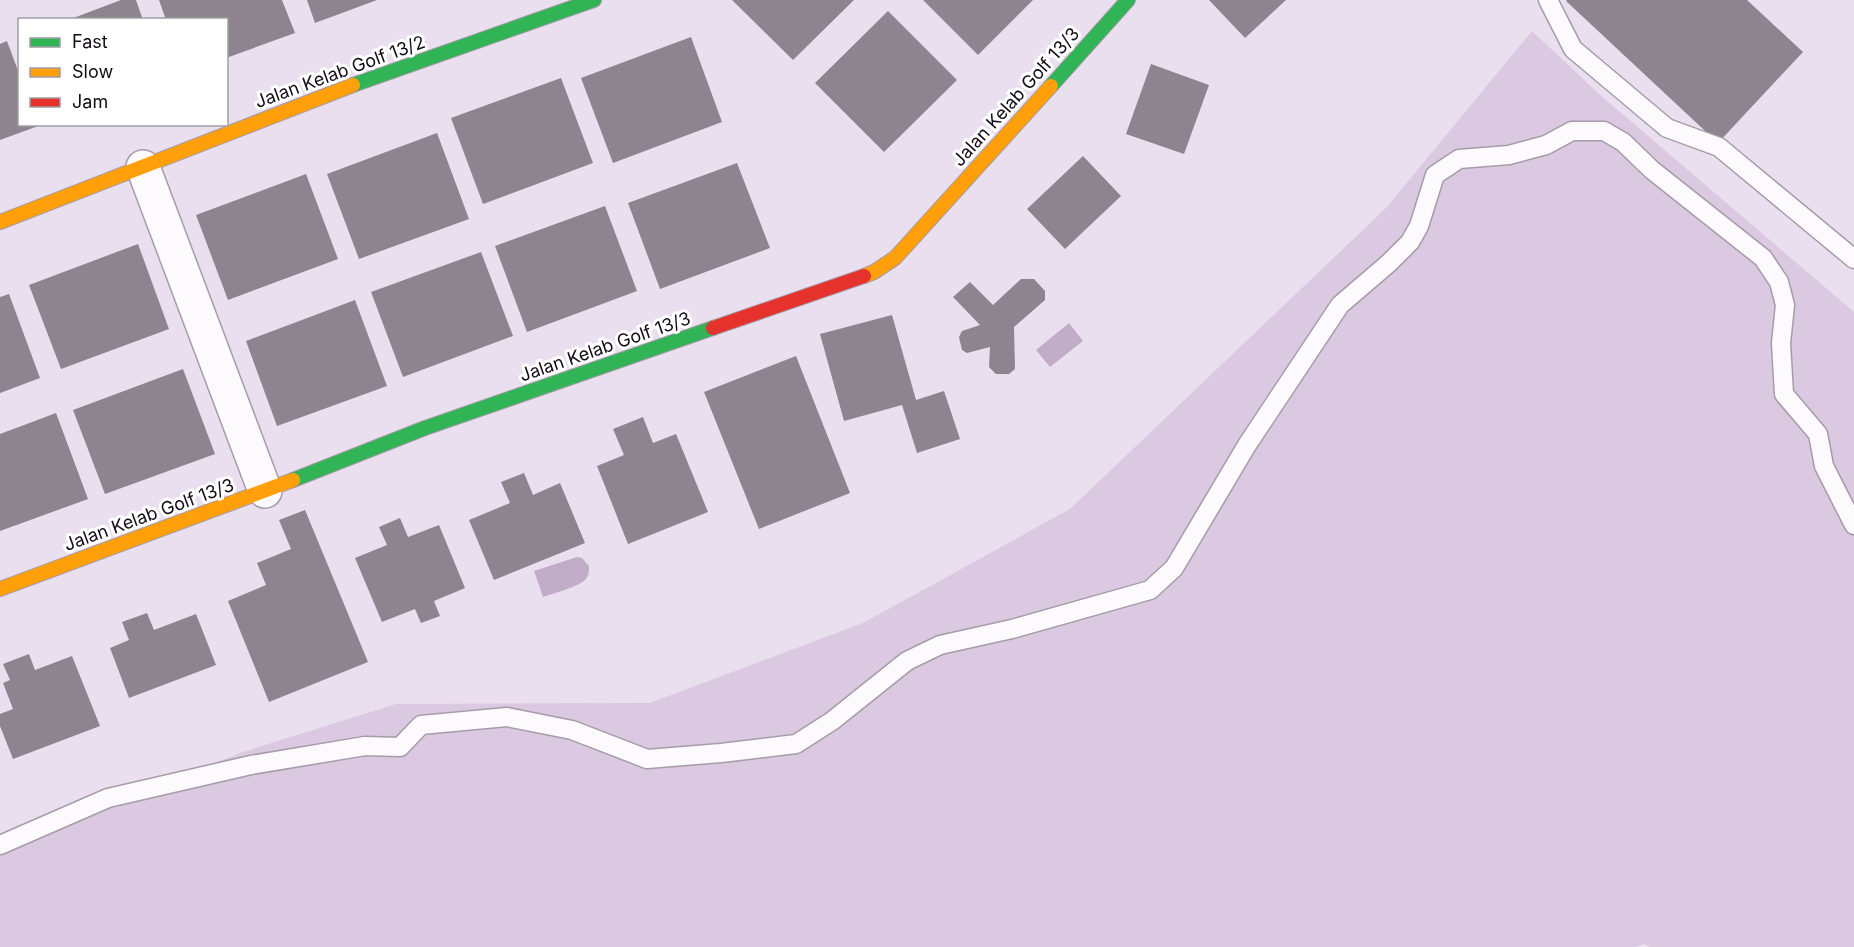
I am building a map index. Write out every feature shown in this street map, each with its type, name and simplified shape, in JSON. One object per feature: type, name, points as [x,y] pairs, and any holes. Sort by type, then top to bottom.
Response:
[{"type":"street","name":"Jalan Kelab Golf 13/2","points":[[0,222],[345,88],[594,0]]},
{"type":"street","name":"Jalan Kelab Golf 13/3","points":[[0,589],[339,463],[425,428],[874,272],[895,258],[1128,0]]},
{"type":"street","points":[[143,167],[265,490]]},
{"type":"lane","points":[[1548,0],[1573,49],[1667,128],[1719,147],[1854,259]]},
{"type":"lane","points":[[0,845],[108,798],[251,765],[365,746],[400,747],[421,725],[507,717],[572,730],[647,759],[796,744],[832,721],[907,661],[940,645],[1012,629],[1150,590],[1174,568],[1247,445],[1340,305],[1410,242],[1419,226],[1435,175],[1459,159],[1509,155],[1546,145],[1572,131],[1604,131],[1623,142],[1653,170],[1763,258],[1779,282],[1785,305],[1781,343],[1784,394],[1818,434],[1824,466],[1854,525]]},
{"type":"shaded area","points":[[1532,31],[1599,94],[1854,312],[1854,947],[1650,947],[1644,944],[1635,947],[0,947],[0,848],[240,753],[396,704],[650,703],[863,623],[1070,509],[1386,208]]},
{"type":"shaded area","points":[[1069,323],[1083,341],[1050,367],[1036,350]]},
{"type":"shaded area","points":[[577,557],[582,558],[589,566],[582,583],[543,597],[534,571]]},
{"type":"building","points":[[121,0],[136,0],[142,18],[73,18]]},
{"type":"building","points":[[159,0],[282,0],[295,33],[228,57],[228,18],[165,18]]},
{"type":"building","points":[[307,0],[377,0],[315,23]]},
{"type":"building","points":[[732,0],[854,0],[793,60]]},
{"type":"building","points":[[923,0],[1033,0],[978,55]]},
{"type":"building","points":[[1209,0],[1286,0],[1245,38]]},
{"type":"building","points":[[1567,0],[1747,0],[1803,52],[1718,143]]},
{"type":"building","points":[[888,11],[957,80],[884,152],[815,83]]},
{"type":"building","points":[[691,37],[722,122],[613,163],[581,78]]},
{"type":"building","points":[[7,41],[18,71],[18,126],[38,126],[0,140],[0,44]]},
{"type":"building","points":[[1151,64],[1209,85],[1184,154],[1126,134]]},
{"type":"building","points":[[561,78],[593,163],[483,204],[451,118]]},
{"type":"building","points":[[437,133],[469,219],[359,259],[327,174]]},
{"type":"building","points":[[1083,156],[1121,196],[1065,249],[1027,209]]},
{"type":"building","points":[[737,163],[770,248],[660,289],[628,203]]},
{"type":"building","points":[[306,174],[338,259],[228,300],[196,215]]},
{"type":"building","points":[[605,206],[637,291],[527,332],[495,246]]},
{"type":"building","points":[[138,244],[169,329],[61,369],[29,285]]},
{"type":"building","points":[[481,252],[513,336],[403,377],[371,292]]},
{"type":"building","points":[[1021,279],[1034,279],[1045,291],[1045,300],[1014,327],[1015,369],[1009,374],[996,374],[989,367],[990,347],[967,353],[962,350],[959,337],[962,331],[980,325],[953,297],[970,282],[993,305]]},
{"type":"building","points":[[9,294],[40,378],[0,393],[0,297]]},
{"type":"building","points":[[355,300],[387,386],[277,426],[246,341]]},
{"type":"building","points":[[892,315],[916,400],[944,391],[960,439],[917,453],[902,405],[844,421],[820,334]]},
{"type":"building","points":[[796,356],[850,493],[759,529],[704,392]]},
{"type":"building","points":[[183,369],[215,454],[105,494],[73,410]]},
{"type":"building","points":[[56,413],[88,499],[0,531],[0,434]]},
{"type":"building","points":[[643,417],[653,443],[676,434],[708,512],[628,544],[597,466],[624,455],[613,429]]},
{"type":"building","points":[[524,473],[533,495],[560,483],[585,543],[494,580],[469,520],[510,503],[501,482]]},
{"type":"building","points":[[305,510],[368,662],[269,702],[228,601],[266,585],[257,563],[291,549],[279,520]]},
{"type":"building","points":[[400,518],[408,537],[439,525],[465,588],[434,601],[440,616],[421,623],[415,609],[382,622],[355,558],[387,545],[379,527]]},
{"type":"building","points":[[147,613],[154,630],[196,614],[216,665],[129,698],[110,648],[129,640],[122,622]]},
{"type":"building","points":[[29,654],[35,670],[72,656],[100,726],[13,759],[0,726],[0,714],[13,709],[3,683],[10,680],[3,664]]},
{"type":"traffic: fast","points":[[353,85],[594,0]]},
{"type":"traffic: fast","points":[[1051,86],[1128,0]]},
{"type":"traffic: fast","points":[[293,480],[425,428],[713,328]]},
{"type":"traffic: slow","points":[[0,222],[353,85]]},
{"type":"traffic: slow","points":[[864,276],[895,258],[1051,86]]},
{"type":"traffic: slow","points":[[0,589],[293,480]]},
{"type":"traffic: jam","points":[[713,328],[864,276]]}]
